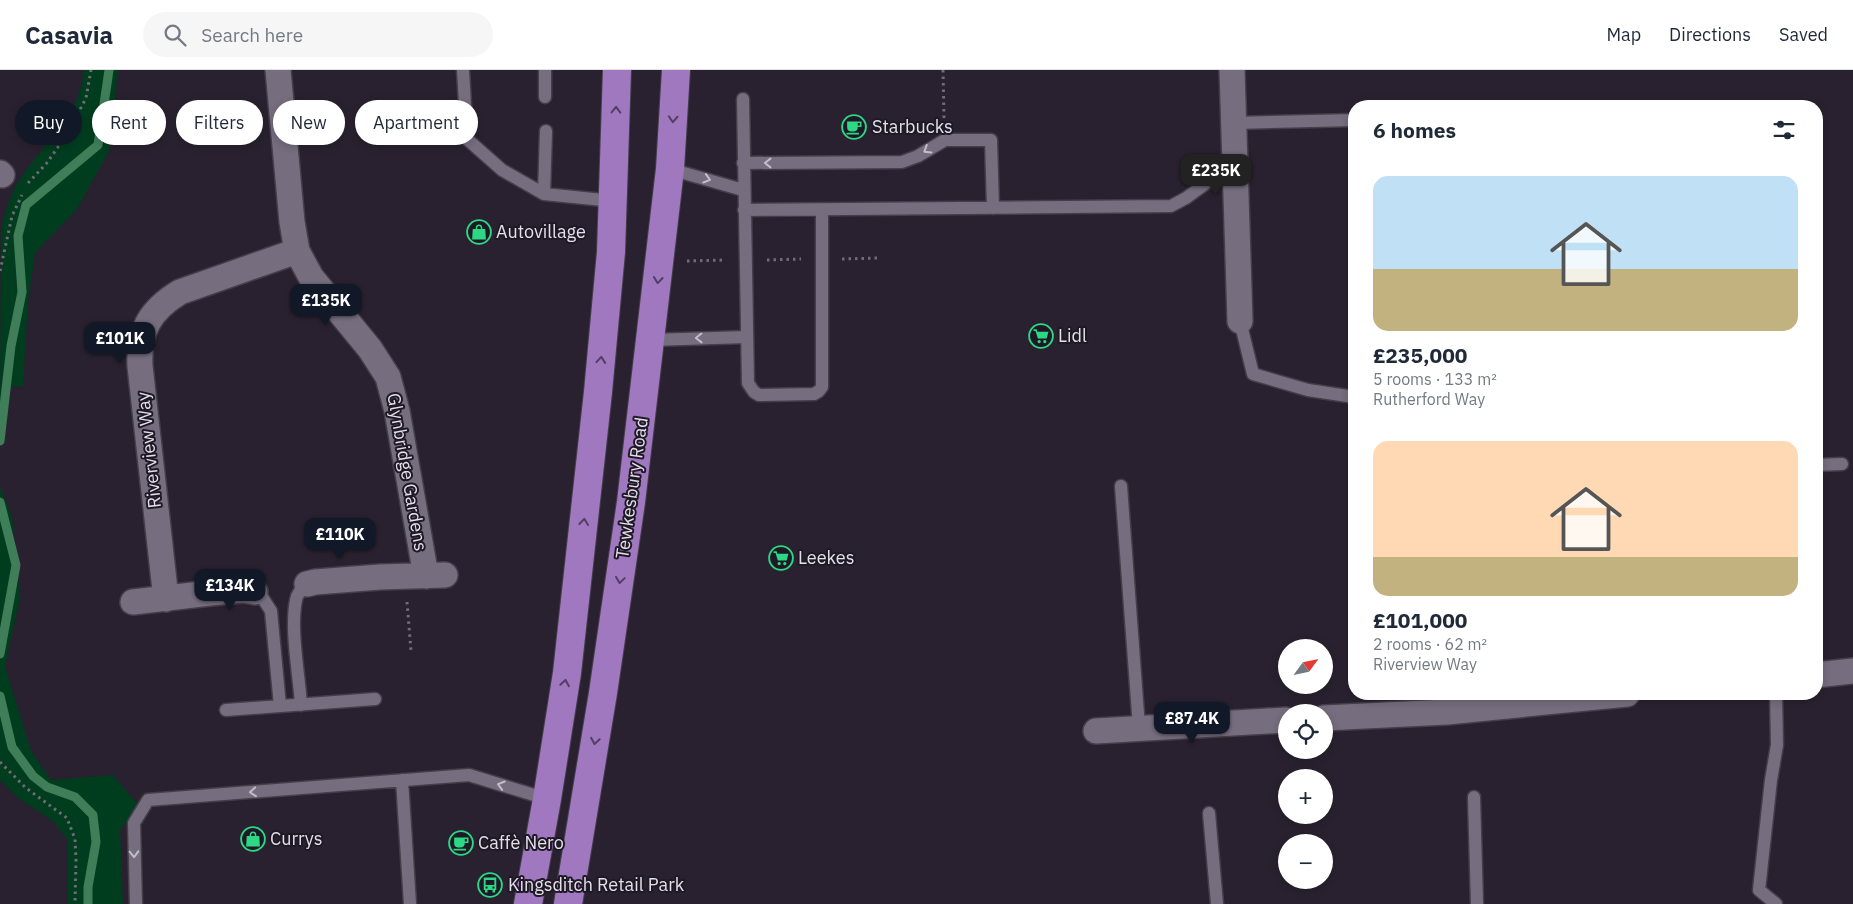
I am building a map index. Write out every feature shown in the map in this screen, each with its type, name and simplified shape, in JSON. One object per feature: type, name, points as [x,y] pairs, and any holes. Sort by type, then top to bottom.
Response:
[{"type":"highway","points":[[528,904],[567,673],[598,392],[611,252],[617,70]]},
{"type":"highway","name":"Tewkesbury Road","points":[[568,904],[604,684],[631,502],[670,169],[676,70]]},
{"type":"street","name":"Glynbridge Gardens","points":[[278,70],[293,229],[297,251],[311,277],[370,349],[388,377],[398,411],[425,576],[380,577],[307,584]]},
{"type":"street","points":[[1232,70],[1240,321]]},
{"type":"street","name":"Riverview Way","points":[[166,598],[140,366],[139,351],[142,336],[148,321],[156,310],[180,292],[297,251]]},
{"type":"street","points":[[134,602],[244,590],[255,592]]},
{"type":"street","points":[[1823,674],[1853,671]]},
{"type":"street","points":[[1333,717],[1446,703],[1504,700]]},
{"type":"street","points":[[1096,731],[1278,720]]},
{"type":"lane","points":[[464,70],[467,139],[502,170],[544,194],[613,201]]},
{"type":"lane","points":[[545,70],[545,97]]},
{"type":"lane","points":[[743,99],[744,260],[748,384],[754,392],[766,395],[814,394],[819,391],[823,382],[822,210]]},
{"type":"lane","points":[[1234,123],[1348,120]]},
{"type":"lane","points":[[544,194],[546,131]]},
{"type":"lane","points":[[743,163],[902,162],[918,156],[944,140],[991,140],[993,208]]},
{"type":"lane","points":[[744,210],[1171,206],[1186,198],[1235,162]]},
{"type":"lane","points":[[670,169],[743,190]]},
{"type":"lane","points":[[1240,321],[1253,374],[1308,390],[1348,396]]},
{"type":"lane","points":[[651,340],[747,337]]},
{"type":"lane","points":[[1823,465],[1842,464]]},
{"type":"lane","points":[[1121,486],[1139,727]]},
{"type":"lane","points":[[301,705],[295,618],[298,594],[307,584]]},
{"type":"lane","points":[[255,592],[262,597],[271,611],[280,706]]},
{"type":"lane","points":[[226,710],[375,699]]},
{"type":"lane","points":[[1776,700],[1777,745],[1770,780],[1759,890],[1776,904]]},
{"type":"lane","points":[[136,904],[134,823],[148,800],[469,775],[547,799]]},
{"type":"lane","points":[[402,780],[410,904]]},
{"type":"lane","points":[[1474,798],[1477,904]]},
{"type":"lane","points":[[1209,813],[1217,904]]},
{"type":"path","points":[[26,185],[46,164],[68,133],[86,98],[91,70]]},
{"type":"path","points":[[943,70],[944,140]]},
{"type":"path","points":[[0,271],[12,216],[23,193]]},
{"type":"path","points":[[686,261],[878,258]]},
{"type":"path","points":[[411,651],[425,576]]},
{"type":"path","points":[[0,762],[26,788],[67,818],[75,839],[74,904]]},
{"type":"green space","points":[[83,70],[118,70],[115,100],[92,100],[92,145],[110,145],[109,151],[77,209],[35,253],[28,300],[23,386],[4,387],[0,414],[1,230],[8,204],[16,185],[46,145],[82,145],[82,100],[77,100]]},
{"type":"green space","points":[[0,487],[12,517],[20,597],[5,666],[31,751],[51,780],[113,775],[138,805],[120,830],[123,904],[68,904],[68,840],[53,821],[18,798],[0,780]]},
{"type":"waterway","points":[[0,441],[11,346],[22,292],[18,236],[26,205],[98,145],[109,70]]},
{"type":"waterway","points":[[0,502],[16,565],[0,654]]},
{"type":"waterway","points":[[0,696],[12,747],[33,776],[47,787],[75,797],[93,815],[96,842],[88,887],[88,904]]},
{"type":"place","name":"Starbucks","points":[[854,127]]},
{"type":"place","name":"Autovillage","points":[[479,232]]},
{"type":"place","name":"Lidl","points":[[1041,336]]},
{"type":"place","name":"Leekes","points":[[781,558]]},
{"type":"place","name":"Currys","points":[[253,839]]},
{"type":"place","name":"Caffè Nero","points":[[461,843]]},
{"type":"place","name":"Kingsditch Retail Park","points":[[490,885]]}]
